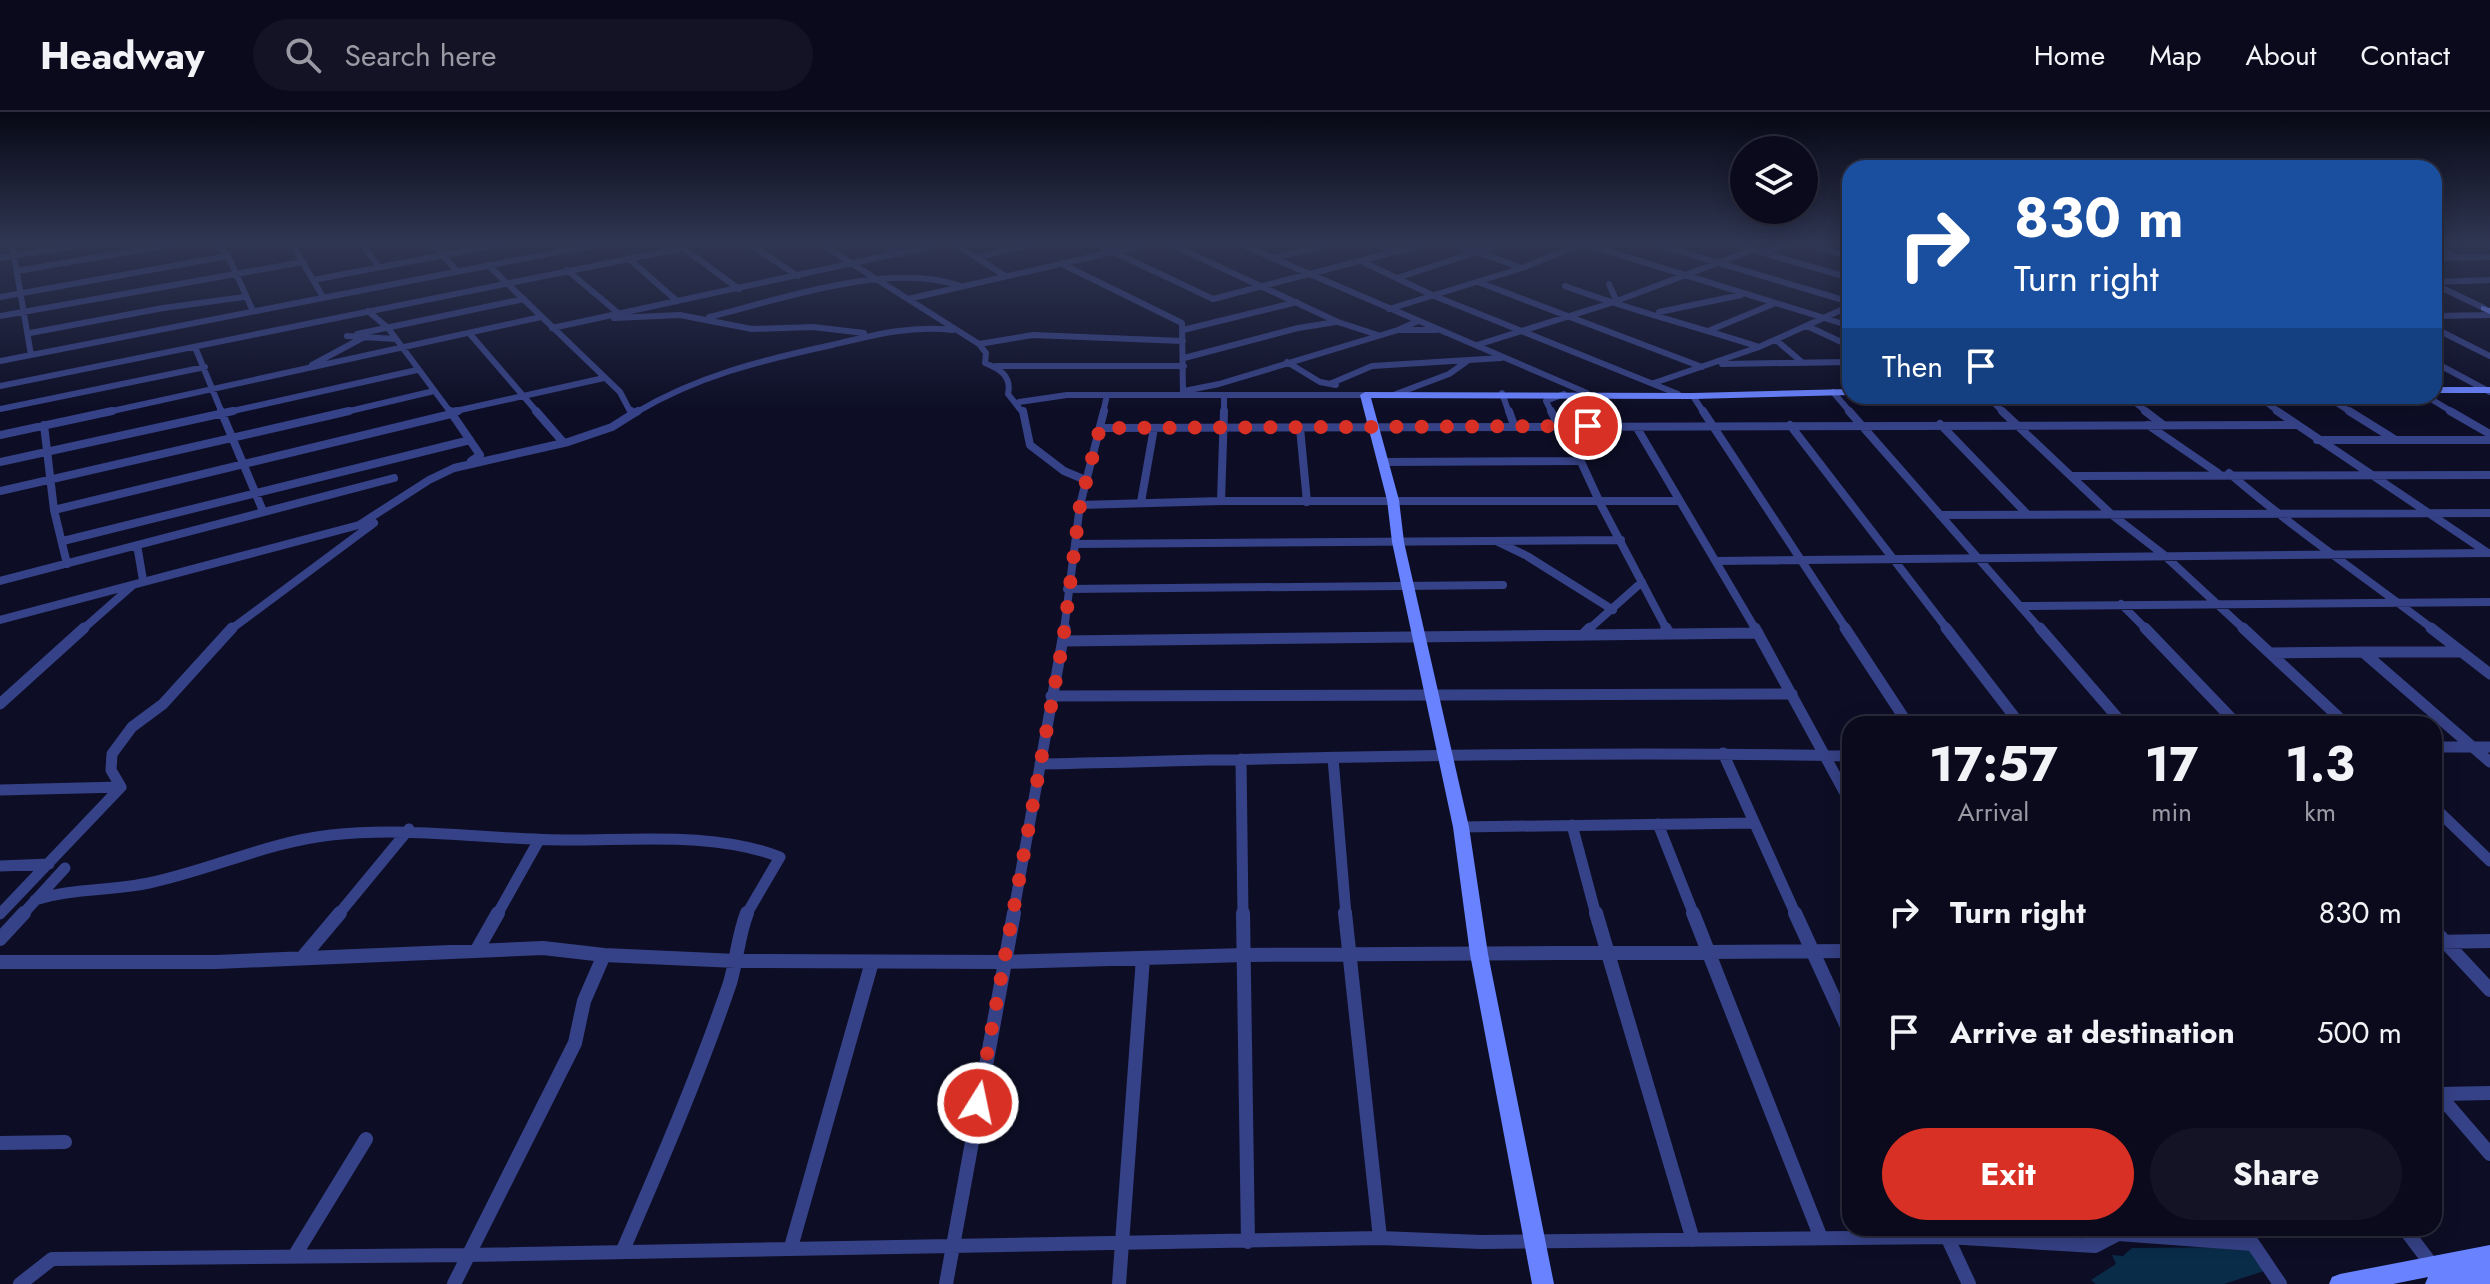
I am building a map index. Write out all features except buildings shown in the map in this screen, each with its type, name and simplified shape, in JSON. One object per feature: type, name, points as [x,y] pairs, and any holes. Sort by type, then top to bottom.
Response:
[{"type":"street","points":[[22,299],[31,355]]},
{"type":"street","points":[[0,316],[95,299]]},
{"type":"street","points":[[30,333],[232,299]]},
{"type":"street","points":[[245,299],[253,311]]},
{"type":"street","points":[[0,361],[315,299]]},
{"type":"street","points":[[0,386],[429,299]]},
{"type":"street","points":[[347,336],[524,299],[630,406],[631,415]]},
{"type":"street","points":[[601,299],[617,312]]},
{"type":"street","points":[[552,328],[689,299]]},
{"type":"street","points":[[705,318],[788,299]]},
{"type":"street","points":[[908,299],[979,344],[986,353],[985,363],[996,366],[1184,362],[1312,324],[1338,322]]},
{"type":"street","points":[[1136,299],[1182,323],[1183,393]]},
{"type":"street","points":[[1290,299],[1338,322],[1378,335]]},
{"type":"street","points":[[1366,299],[1444,330],[1577,392]]},
{"type":"street","points":[[1389,309],[1421,299]]},
{"type":"street","points":[[1442,299],[1678,394]]},
{"type":"street","points":[[1523,299],[1702,367]]},
{"type":"street","points":[[1604,299],[1759,347]]},
{"type":"street","points":[[1479,346],[1623,299]]},
{"type":"street","points":[[1652,313],[1724,299]]},
{"type":"street","points":[[1755,299],[1842,324]]},
{"type":"street","points":[[2464,299],[2488,310]]},
{"type":"street","points":[[1183,330],[1297,302]]},
{"type":"street","points":[[1708,331],[1773,304]]},
{"type":"street","points":[[1654,383],[1759,347],[1842,309]]},
{"type":"street","points":[[2442,315],[2488,310]]},
{"type":"street","points":[[368,311],[388,328],[480,455],[463,466]]},
{"type":"street","points":[[592,318],[680,315],[752,329],[813,327],[876,333]]},
{"type":"street","points":[[0,435],[541,317]]},
{"type":"street","points":[[1183,393],[1398,330],[1419,320]]},
{"type":"street","points":[[0,620],[359,525],[387,510],[421,483],[463,466],[617,426],[677,388],[739,365],[876,333],[929,326],[966,335]]},
{"type":"street","points":[[1807,326],[1842,342]]},
{"type":"street","points":[[1398,330],[1444,330]]},
{"type":"street","points":[[2442,332],[2490,356]]},
{"type":"street","points":[[357,334],[396,339]]},
{"type":"street","points":[[470,334],[563,442]]},
{"type":"street","points":[[979,344],[1033,335],[1183,341]]},
{"type":"street","points":[[304,370],[366,336]]},
{"type":"street","points":[[1776,340],[1803,363]]},
{"type":"street","points":[[1396,394],[1449,374],[1479,355],[1479,346]]},
{"type":"street","points":[[195,347],[225,412],[263,511]]},
{"type":"street","points":[[1287,362],[1320,382],[1332,383],[1372,366],[1503,358]]},
{"type":"street","points":[[1712,364],[1842,362]]},
{"type":"street","points":[[996,366],[1007,376],[1010,386],[1008,394],[1019,402],[1031,433],[1030,445],[1049,456],[1071,479],[1088,481]]},
{"type":"street","points":[[2442,366],[2488,390]]},
{"type":"street","points":[[0,409],[205,367]]},
{"type":"street","points":[[0,462],[417,370]]},
{"type":"street","points":[[54,510],[604,378]]},
{"type":"street","points":[[1332,383],[1347,394]]},
{"type":"street","points":[[2442,390],[2488,390]]},
{"type":"street","points":[[0,491],[434,391]]},
{"type":"street","points":[[1019,402],[1067,395],[1183,393],[1224,396],[1577,392],[1693,396],[1842,392]]},
{"type":"street","points":[[1577,392],[1546,401],[1669,634]]},
{"type":"street","points":[[1833,392],[1842,403]]},
{"type":"street","points":[[1502,393],[1514,425]]},
{"type":"street","points":[[946,1284],[1063,641],[1067,589],[1080,505],[1107,395]]},
{"type":"street","points":[[1365,395],[1393,500],[1398,542],[1461,827],[1479,954],[1543,1284]]},
{"type":"street","points":[[1221,501],[1224,396]]},
{"type":"street","points":[[1693,396],[1903,716]]},
{"type":"street","points":[[1843,404],[2116,716]]},
{"type":"street","points":[[1996,404],[2111,514],[2164,555],[2337,716]]},
{"type":"street","points":[[2137,404],[2162,424]]},
{"type":"street","points":[[2269,404],[2317,440],[2489,554]]},
{"type":"street","points":[[2339,404],[2395,440]]},
{"type":"street","points":[[2439,404],[2490,434]]},
{"type":"street","points":[[1940,424],[2027,514]]},
{"type":"street","points":[[2147,424],[2224,474],[2337,555],[2490,674]]},
{"type":"street","points":[[44,425],[54,510],[67,564]]},
{"type":"street","points":[[1790,425],[2014,716]]},
{"type":"street","points":[[1100,428],[2297,425]]},
{"type":"street","points":[[1141,502],[1154,428]]},
{"type":"street","points":[[1300,428],[1307,502]]},
{"type":"street","points":[[1637,428],[1717,561],[1842,787]]},
{"type":"street","points":[[63,541],[470,440]]},
{"type":"street","points":[[2317,440],[2490,440]]},
{"type":"street","points":[[1382,462],[1578,461]]},
{"type":"street","points":[[2073,476],[2490,475]]},
{"type":"street","points":[[0,581],[394,478]]},
{"type":"street","points":[[1080,505],[1221,501],[1679,501]]},
{"type":"street","points":[[121,787],[111,770],[112,754],[132,727],[163,704],[236,624],[384,516],[387,510]]},
{"type":"street","points":[[1940,515],[2490,513]]},
{"type":"street","points":[[1075,544],[1621,540]]},
{"type":"street","points":[[1495,541],[1527,556],[1613,610]]},
{"type":"street","points":[[137,545],[140,581]]},
{"type":"street","points":[[1717,561],[1893,557],[2489,554]]},
{"type":"street","points":[[0,704],[140,581]]},
{"type":"street","points":[[1583,635],[1642,582]]},
{"type":"street","points":[[1067,589],[1503,585]]},
{"type":"street","points":[[2478,602],[2490,611]]},
{"type":"street","points":[[2020,606],[2490,602]]},
{"type":"street","points":[[2121,604],[2229,716]]},
{"type":"street","points":[[1063,641],[1758,633]]},
{"type":"street","points":[[2363,652],[2437,716]]},
{"type":"street","points":[[2270,653],[2462,652]]},
{"type":"street","points":[[1051,696],[1792,694]]},
{"type":"street","points":[[2442,720],[2490,762]]},
{"type":"street","points":[[2442,747],[2490,747]]},
{"type":"street","points":[[1040,764],[1445,755],[1723,753],[1842,756]]},
{"type":"street","points":[[1723,753],[1842,1016]]},
{"type":"street","points":[[1333,758],[1349,956],[1380,1238]]},
{"type":"street","points":[[1241,759],[1248,1242]]},
{"type":"street","points":[[0,790],[121,787]]},
{"type":"street","points":[[0,914],[121,787]]},
{"type":"street","points":[[2442,815],[2490,861]]},
{"type":"street","points":[[1461,827],[1754,823]]},
{"type":"street","points":[[1658,824],[1821,1238]]},
{"type":"street","points":[[1572,825],[1606,951],[1693,1240]]},
{"type":"street","points":[[303,957],[409,829]]},
{"type":"street","points":[[35,900],[69,890],[152,883],[231,857],[330,835],[409,829],[539,840],[733,845],[769,850],[780,857],[747,912],[738,935],[736,961],[686,1104],[623,1250]]},
{"type":"street","points":[[477,950],[539,840]]},
{"type":"street","points":[[0,866],[49,864]]},
{"type":"street","points":[[0,939],[65,868]]},
{"type":"street","points":[[2442,942],[2490,941]]},
{"type":"street","points":[[2442,944],[2490,990]]},
{"type":"street","points":[[0,962],[216,962],[543,948],[604,955],[736,961],[872,962],[1003,962],[1245,955],[1842,951]]},
{"type":"street","points":[[454,1284],[575,1043],[584,1001],[604,955]]},
{"type":"street","points":[[1119,1284],[1143,958]]},
{"type":"street","points":[[791,1247],[872,962]]},
{"type":"street","points":[[2442,1092],[2490,1093]]},
{"type":"street","points":[[2442,1099],[2490,1154]]},
{"type":"street","points":[[295,1255],[366,1139]]},
{"type":"street","points":[[0,1143],[65,1142]]},
{"type":"street","points":[[20,1284],[52,1259],[469,1255],[1380,1238],[1534,1242],[1862,1236]]},
{"type":"street","points":[[1947,1236],[1969,1284]]},
{"type":"street","points":[[1988,1236],[2095,1246],[2114,1236]]},
{"type":"street","points":[[2089,1236],[2095,1246]]},
{"type":"street","points":[[2145,1236],[2253,1244]]},
{"type":"street","points":[[2248,1236],[2280,1284]]},
{"type":"street","points":[[2409,1236],[2434,1275]]},
{"type":"street","points":[[2434,1275],[2490,1255]]},
{"type":"street","points":[[2340,1284],[2434,1275],[2490,1275]]},
{"type":"water","points":[[2248,1247],[2264,1271],[2224,1284],[2096,1284],[2091,1280],[2116,1264],[2112,1255],[2123,1256],[2132,1248]]},
{"type":"route","points":[[978,1103],[1063,641],[1067,589],[1080,505],[1100,428],[1588,426]]}]
